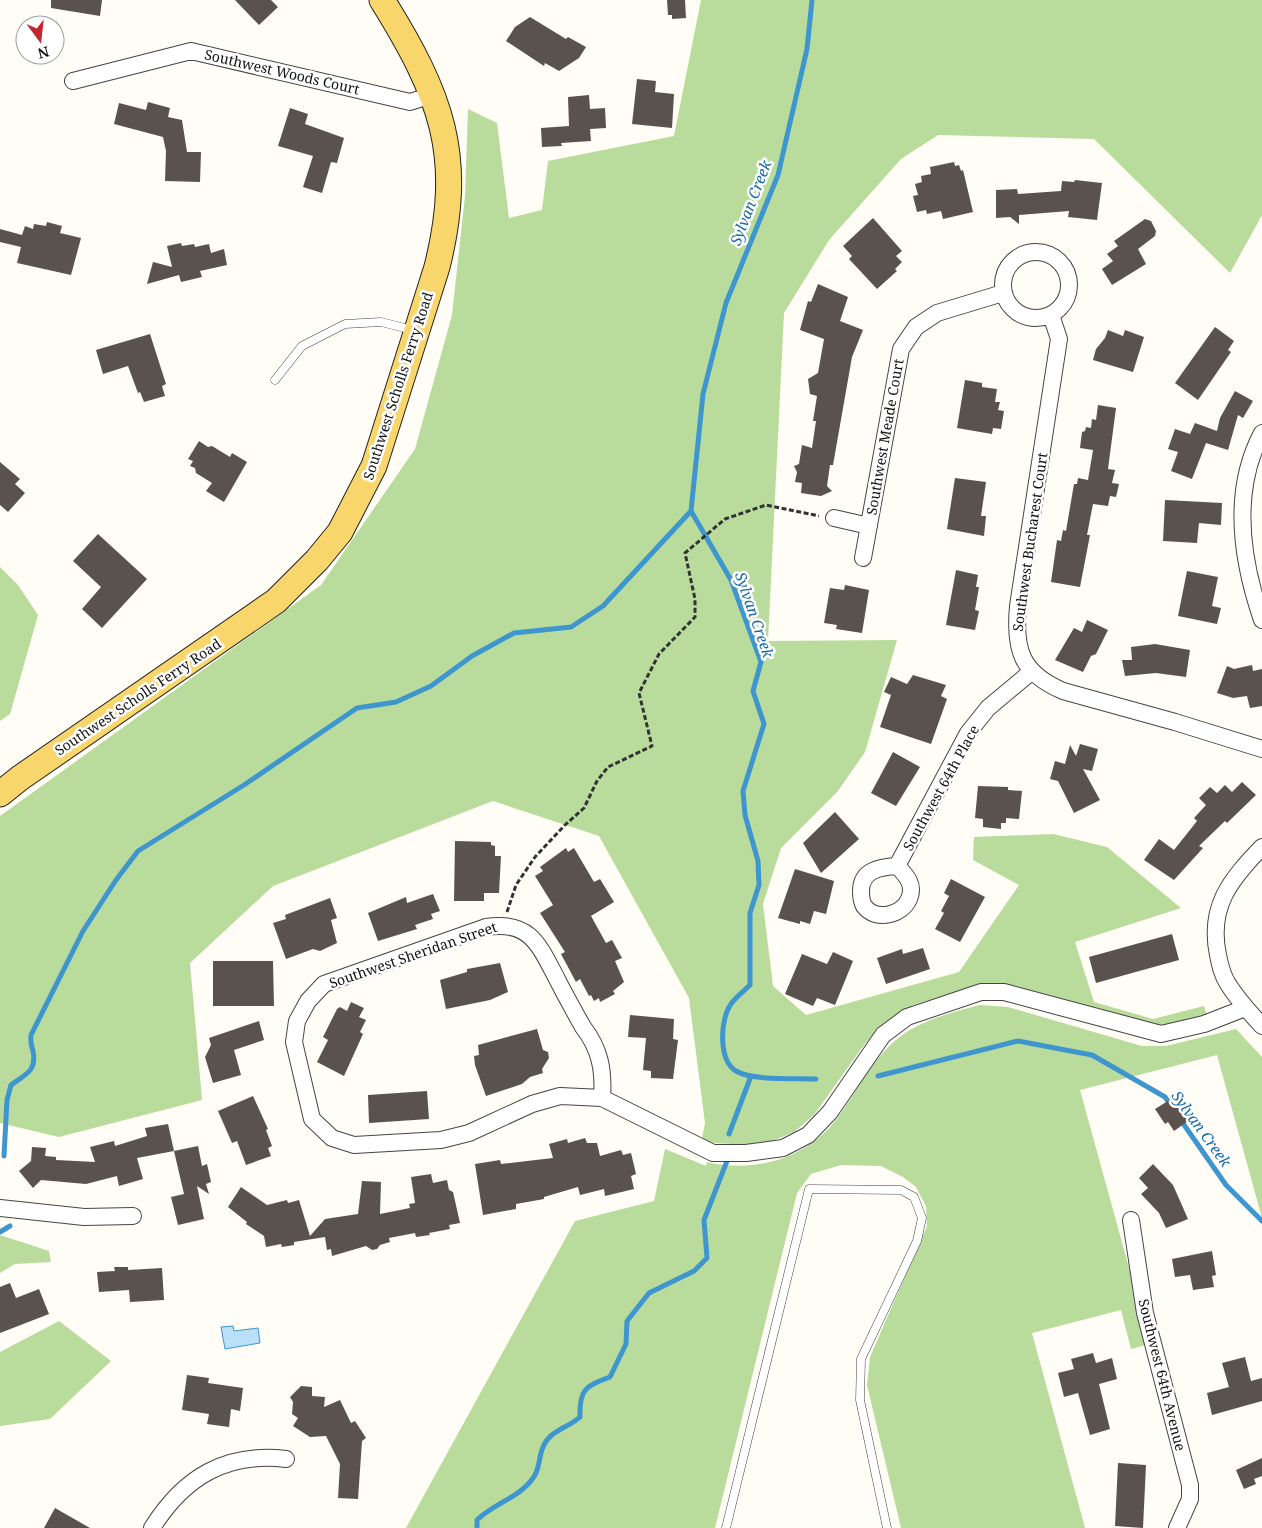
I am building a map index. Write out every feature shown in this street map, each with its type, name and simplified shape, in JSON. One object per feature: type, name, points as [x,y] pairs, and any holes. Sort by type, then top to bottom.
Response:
[{"type":"main road","name":"Southwest Scholls Ferry Road","points":[[0,794],[20,778],[256,617],[293,586],[318,560],[350,515],[374,466],[417,332],[444,239],[449,183],[447,143],[432,95],[410,46],[382,0]]},
{"type":"street","name":"Southwest Woods Court","points":[[74,81],[191,51],[410,102],[432,95]]},
{"type":"street","points":[[1040,252],[1052,256],[1061,263],[1068,274],[1070,287],[1067,299],[1061,308],[1051,316],[1038,319],[1022,316],[1007,302],[1004,293],[1004,274],[1016,259],[1028,253],[1040,252]]},
{"type":"street","name":"Southwest Meade Court","points":[[863,558],[902,349],[916,327],[937,313],[1004,293]]},
{"type":"street","name":"Southwest Bucharest Court","points":[[1051,316],[1059,339],[1015,633],[1020,652],[1031,672],[1046,684],[1063,691],[1175,722],[1262,750]]},
{"type":"street","points":[[1262,433],[1247,467],[1242,519],[1246,560],[1262,620]]},
{"type":"street","name":"Southwest Meade Court","points":[[834,518],[869,526]]},
{"type":"street","name":"Southwest 64th Place","points":[[897,866],[968,734],[988,708],[1031,672]]},
{"type":"street","points":[[1262,847],[1230,883],[1220,901],[1214,938],[1221,969],[1227,983],[1245,1008],[1262,1026]]},
{"type":"street","name":"Southwest Sheridan Street","points":[[602,1098],[604,1078],[599,1052],[541,949],[534,939],[525,932],[502,925],[486,927],[324,984],[308,1001],[298,1021],[294,1042],[312,1119],[332,1138],[354,1145],[440,1140],[469,1133],[532,1104],[560,1096],[602,1098],[713,1153],[746,1153],[783,1148],[808,1135],[830,1112],[882,1035],[907,1017],[981,992],[1004,992],[1161,1034],[1204,1024],[1245,1008]]},
{"type":"street","points":[[0,1208],[84,1217],[133,1216]]},
{"type":"street","name":"Southwest 64th Avenue","points":[[1131,1220],[1145,1313],[1190,1485],[1190,1499],[1177,1528]]},
{"type":"street","points":[[152,1528],[164,1509],[187,1485],[217,1466],[235,1460],[266,1456],[286,1459]]},
{"type":"lane","points":[[274,380],[302,346],[345,324],[381,322],[417,332]]},
{"type":"lane","points":[[726,1528],[809,1189],[901,1190],[914,1197],[922,1218],[917,1241],[861,1359],[860,1400],[887,1528]]},
{"type":"path","points":[[502,925],[516,885],[535,857],[565,824],[584,808],[597,781],[608,767],[652,746],[639,693],[659,654],[695,617],[695,599],[686,552],[726,519],[766,505],[834,518]]},
{"type":"green space","points":[[701,0],[1262,0],[1262,215],[1230,273],[1094,139],[938,135],[901,159],[829,240],[784,313],[768,641],[897,640],[865,752],[838,791],[781,848],[763,904],[773,986],[806,1015],[959,972],[1019,885],[973,860],[974,837],[1053,834],[1107,847],[1181,908],[1075,942],[1094,1002],[1153,1019],[1204,1006],[1207,1016],[1154,1027],[976,985],[913,1005],[878,1028],[814,1115],[794,1132],[770,1142],[753,1145],[713,1143],[712,1146],[701,1143],[705,1123],[689,998],[599,836],[493,801],[273,886],[190,963],[202,1100],[59,1137],[0,1123],[0,816],[321,585],[415,449],[452,315],[465,196],[468,109],[497,123],[509,218],[542,210],[548,161],[674,136]]},
{"type":"green space","points":[[0,567],[18,585],[38,615],[10,714],[0,721]]},
{"type":"green space","points":[[980,1005],[1008,1007],[1142,1046],[1166,1046],[1236,1029],[1262,1057],[1262,1218],[1217,1055],[1080,1090],[1150,1344],[1131,1349],[1121,1310],[1032,1333],[1085,1528],[901,1528],[867,1385],[870,1357],[927,1226],[926,1206],[916,1187],[903,1177],[881,1166],[841,1165],[811,1174],[797,1193],[715,1528],[406,1528],[575,1221],[654,1201],[665,1149],[706,1166],[707,1162],[745,1166],[764,1163],[799,1151],[815,1141],[829,1128],[873,1065],[896,1040],[925,1022]]},
{"type":"green space","points":[[0,1235],[49,1251],[51,1262],[15,1264],[0,1273]]},
{"type":"green space","points":[[59,1321],[111,1361],[50,1419],[0,1426],[0,1352]]},
{"type":"water","points":[[233,1326],[234,1331],[258,1328],[260,1343],[225,1349],[221,1327]]},
{"type":"building","points":[[51,0],[102,0],[100,16],[51,8]]},
{"type":"building","points":[[235,0],[271,0],[278,7],[259,25]]},
{"type":"building","points":[[667,0],[685,0],[686,18],[672,19],[672,15],[668,15]]},
{"type":"building","points":[[530,17],[566,39],[568,37],[586,47],[579,58],[559,71],[545,63],[544,66],[506,41],[515,27]]},
{"type":"building","points":[[637,79],[656,81],[655,92],[674,94],[672,128],[632,124]]},
{"type":"building","points":[[589,95],[590,109],[605,108],[606,128],[590,129],[591,141],[561,143],[562,146],[542,147],[541,128],[569,126],[568,97]]},
{"type":"building","points":[[148,102],[170,108],[168,117],[182,120],[187,152],[201,152],[200,182],[165,181],[166,151],[163,137],[114,124],[119,103],[146,110]]},
{"type":"building","points":[[290,108],[308,114],[305,124],[344,138],[337,163],[331,162],[322,193],[303,187],[313,156],[278,146]]},
{"type":"building","points":[[954,162],[955,166],[959,165],[961,171],[963,170],[973,212],[943,219],[941,211],[927,214],[926,210],[917,212],[913,196],[918,195],[915,184],[922,182],[921,176],[931,174],[930,167]]},
{"type":"building","points":[[1075,180],[1102,183],[1097,220],[1068,217],[1069,211],[1019,215],[1019,224],[1010,217],[996,218],[996,190],[1017,189],[1018,194],[1061,191],[1062,181],[1074,182]]},
{"type":"building","points":[[873,218],[902,251],[896,256],[902,262],[895,269],[897,271],[877,289],[849,259],[852,256],[843,246]]},
{"type":"building","points":[[1145,219],[1151,221],[1156,231],[1155,236],[1138,249],[1146,264],[1112,285],[1102,269],[1113,261],[1107,254],[1118,246],[1114,241]]},
{"type":"building","points":[[47,222],[62,226],[60,233],[81,238],[71,275],[17,263],[21,247],[0,242],[0,229],[22,235],[25,226],[33,229],[34,224],[46,226]]},
{"type":"building","points":[[181,243],[182,246],[194,244],[195,247],[209,244],[211,253],[224,249],[227,265],[200,271],[202,277],[181,282],[179,275],[147,284],[153,262],[172,267],[167,246]]},
{"type":"building","points":[[818,284],[848,297],[840,321],[863,330],[852,357],[833,465],[830,465],[827,486],[832,491],[821,496],[801,493],[802,483],[795,482],[797,472],[794,466],[799,464],[802,445],[812,448],[816,421],[813,421],[817,396],[810,394],[808,379],[818,373],[824,339],[800,330],[808,301],[811,302]]},
{"type":"building","points":[[1215,327],[1234,341],[1228,350],[1231,352],[1198,400],[1175,383]]},
{"type":"building","points":[[1108,330],[1123,336],[1125,330],[1144,337],[1133,372],[1093,360],[1096,349],[1105,338]]},
{"type":"building","points":[[150,334],[166,384],[162,386],[165,396],[144,402],[140,392],[138,393],[128,366],[103,374],[96,350]]},
{"type":"building","points":[[965,380],[982,383],[982,387],[997,389],[995,402],[1000,402],[998,410],[1004,411],[1001,429],[993,428],[992,434],[957,428]]},
{"type":"building","points":[[1235,391],[1253,401],[1243,418],[1238,415],[1228,450],[1206,443],[1192,479],[1171,471],[1178,452],[1168,449],[1175,429],[1190,434],[1195,423],[1217,431],[1220,418]]},
{"type":"building","points":[[1098,405],[1116,408],[1108,469],[1115,470],[1112,483],[1119,484],[1116,497],[1110,496],[1108,506],[1093,504],[1087,535],[1090,535],[1080,587],[1051,582],[1057,540],[1061,541],[1063,530],[1066,531],[1074,484],[1077,484],[1078,478],[1088,480],[1093,450],[1080,448],[1082,432],[1085,431],[1086,427],[1091,428],[1092,419],[1096,420]]},
{"type":"building","points":[[199,441],[208,447],[212,446],[230,457],[232,453],[247,462],[224,502],[206,491],[212,483],[196,473],[195,468],[190,466],[193,461],[188,459]]},
{"type":"building","points":[[0,462],[20,479],[15,484],[25,493],[8,512],[0,505]]},
{"type":"building","points":[[955,478],[986,482],[981,516],[986,516],[984,536],[947,529]]},
{"type":"building","points":[[1165,500],[1222,503],[1221,525],[1199,523],[1197,543],[1163,541]]},
{"type":"building","points":[[98,534],[147,579],[102,628],[82,609],[101,587],[73,561]]},
{"type":"building","points":[[956,570],[978,575],[976,587],[979,587],[975,610],[979,611],[975,630],[946,625]]},
{"type":"building","points":[[1187,571],[1218,577],[1212,606],[1221,608],[1217,624],[1178,616]]},
{"type":"building","points":[[845,585],[869,590],[862,633],[836,629],[837,625],[824,623],[830,588],[844,590]]},
{"type":"building","points":[[1087,620],[1108,630],[1096,654],[1091,656],[1083,672],[1055,660],[1074,628],[1082,632]]},
{"type":"building","points":[[1155,644],[1190,650],[1186,677],[1156,673],[1125,676],[1122,660],[1132,660],[1131,647]]},
{"type":"building","points":[[1252,665],[1253,671],[1262,669],[1262,706],[1250,708],[1247,696],[1233,698],[1217,693],[1227,666],[1234,669]]},
{"type":"building","points":[[913,675],[946,685],[941,696],[947,699],[931,744],[880,727],[891,695],[884,692],[891,677],[907,684]]},
{"type":"building","points":[[1080,744],[1098,749],[1092,771],[1083,769],[1100,800],[1074,813],[1058,781],[1050,779],[1055,761],[1065,764],[1070,745],[1076,756]]},
{"type":"building","points":[[893,752],[920,767],[896,806],[871,793]]},
{"type":"building","points":[[1242,782],[1256,795],[1227,823],[1225,821],[1199,846],[1203,848],[1174,880],[1144,860],[1159,839],[1174,850],[1197,821],[1194,818],[1206,805],[1199,798],[1210,787],[1217,793],[1225,785],[1232,792]]},
{"type":"building","points":[[978,786],[1008,787],[1008,790],[1022,791],[1019,819],[1006,818],[1006,823],[1001,823],[1001,829],[983,827],[983,819],[975,818]]},
{"type":"building","points":[[835,812],[859,839],[821,873],[803,843]]},
{"type":"building","points":[[455,841],[491,842],[491,845],[495,846],[495,856],[501,856],[499,893],[484,893],[484,901],[454,901]]},
{"type":"building","points":[[566,848],[568,852],[574,848],[594,882],[600,879],[614,902],[591,916],[606,943],[612,940],[622,958],[615,961],[624,982],[613,991],[615,994],[600,1002],[599,998],[594,1001],[591,995],[589,996],[580,979],[576,982],[561,954],[565,952],[540,913],[553,905],[535,876],[543,871],[540,867]]},
{"type":"building","points":[[795,869],[834,881],[826,914],[814,911],[810,924],[800,921],[800,924],[778,918]]},
{"type":"building","points":[[951,879],[985,897],[960,942],[935,929],[944,913],[941,911],[949,896],[944,893]]},
{"type":"building","points":[[433,894],[440,911],[431,914],[433,919],[415,925],[417,929],[378,941],[368,913],[406,897],[407,903]]},
{"type":"building","points":[[330,898],[337,918],[331,920],[337,943],[320,951],[313,949],[286,959],[273,923],[286,919],[285,915]]},
{"type":"building","points":[[1172,934],[1179,960],[1096,983],[1089,957]]},
{"type":"building","points":[[923,948],[930,969],[886,984],[877,958],[902,949],[903,954]]},
{"type":"building","points":[[833,952],[853,961],[835,1005],[817,998],[813,1006],[785,994],[802,954],[827,964]]},
{"type":"building","points":[[213,961],[273,961],[274,1006],[213,1006]]},
{"type":"building","points":[[500,963],[508,992],[490,1000],[446,1009],[440,980],[467,972],[467,969]]},
{"type":"building","points":[[351,1002],[364,1008],[359,1017],[366,1020],[360,1032],[363,1034],[344,1076],[317,1062],[328,1040],[323,1037],[337,1009],[340,1007],[347,1011]]},
{"type":"building","points":[[630,1015],[674,1019],[673,1039],[678,1040],[673,1079],[651,1078],[651,1071],[643,1070],[646,1038],[628,1037]]},
{"type":"building","points":[[259,1021],[264,1040],[234,1050],[241,1075],[213,1083],[205,1057],[211,1045],[209,1038]]},
{"type":"building","points":[[537,1029],[543,1050],[548,1052],[549,1058],[542,1069],[543,1073],[530,1077],[522,1084],[486,1096],[475,1065],[474,1056],[479,1055],[478,1045]]},
{"type":"building","points":[[427,1091],[429,1119],[369,1123],[368,1095]]},
{"type":"building","points":[[253,1096],[268,1129],[266,1130],[272,1146],[268,1148],[271,1156],[246,1165],[237,1141],[232,1143],[218,1111]]},
{"type":"building","points":[[1176,1096],[1191,1119],[1174,1131],[1168,1122],[1165,1124],[1155,1109]]},
{"type":"building","points":[[168,1124],[174,1151],[137,1158],[143,1179],[119,1186],[117,1176],[86,1184],[41,1180],[33,1188],[19,1171],[31,1161],[32,1147],[46,1148],[45,1156],[56,1157],[56,1160],[95,1162],[90,1147],[114,1141],[115,1146],[147,1136],[145,1128]]},
{"type":"building","points":[[585,1138],[587,1143],[597,1143],[600,1156],[621,1150],[623,1155],[631,1153],[636,1174],[631,1176],[634,1189],[605,1196],[604,1189],[580,1195],[578,1187],[544,1197],[544,1199],[516,1204],[516,1209],[483,1215],[475,1164],[500,1160],[501,1164],[553,1158],[549,1144],[567,1139],[568,1143]]},
{"type":"building","points":[[198,1146],[202,1166],[207,1164],[211,1182],[206,1184],[209,1194],[197,1186],[204,1219],[178,1225],[171,1197],[184,1194],[174,1151]]},
{"type":"building","points":[[1153,1164],[1173,1185],[1188,1219],[1166,1228],[1159,1213],[1141,1194],[1148,1188],[1139,1178]]},
{"type":"building","points":[[431,1174],[433,1183],[447,1180],[449,1190],[453,1192],[460,1223],[449,1225],[450,1229],[429,1233],[430,1235],[416,1237],[415,1233],[389,1238],[390,1242],[372,1250],[366,1246],[332,1256],[331,1249],[327,1250],[325,1237],[294,1242],[294,1245],[282,1247],[281,1244],[266,1247],[264,1236],[246,1224],[247,1222],[228,1207],[241,1187],[267,1205],[287,1200],[288,1203],[299,1200],[310,1236],[325,1219],[358,1214],[362,1181],[381,1182],[380,1214],[410,1208],[409,1204],[415,1203],[411,1177]]},
{"type":"building","points":[[1212,1251],[1216,1275],[1212,1276],[1214,1287],[1193,1290],[1190,1275],[1175,1277],[1172,1259]]},
{"type":"building","points":[[114,1267],[128,1267],[128,1270],[162,1268],[164,1300],[130,1302],[129,1290],[99,1292],[97,1272],[115,1271]]},
{"type":"building","points":[[10,1283],[16,1298],[39,1289],[49,1314],[0,1333],[0,1287]]},
{"type":"building","points":[[1093,1353],[1096,1363],[1112,1358],[1117,1379],[1099,1384],[1110,1429],[1090,1435],[1078,1393],[1064,1397],[1058,1373],[1074,1369],[1071,1359]]},
{"type":"building","points":[[1245,1357],[1251,1381],[1262,1378],[1262,1401],[1212,1415],[1207,1393],[1229,1387],[1222,1363]]},
{"type":"building","points":[[187,1375],[209,1378],[208,1383],[243,1388],[240,1411],[231,1409],[229,1427],[207,1424],[209,1414],[182,1410]]},
{"type":"building","points":[[301,1386],[312,1387],[312,1396],[325,1397],[324,1407],[340,1400],[351,1423],[355,1421],[366,1438],[362,1441],[358,1499],[338,1498],[340,1464],[326,1436],[310,1437],[293,1426],[298,1418],[292,1414],[293,1402],[290,1397]]},
{"type":"building","points":[[1262,1458],[1262,1476],[1254,1479],[1256,1484],[1244,1489],[1236,1470]]},
{"type":"building","points":[[1118,1463],[1146,1465],[1143,1528],[1115,1526]]},
{"type":"building","points":[[55,1508],[90,1528],[44,1528]]},
{"type":"waterway","name":"Sylvan Creek","points":[[812,0],[807,49],[778,175],[726,303],[703,394],[691,511],[731,580],[761,662],[753,691],[764,724],[743,791],[745,815],[758,861],[759,885],[750,913],[750,985],[733,1001],[727,1011],[723,1029],[724,1049],[730,1066],[743,1074],[763,1078],[816,1079]]},
{"type":"waterway","points":[[4,1156],[7,1100],[11,1085],[26,1075],[32,1068],[34,1058],[31,1035],[83,931],[116,880],[138,851],[244,785],[357,708],[396,702],[431,686],[472,656],[514,633],[571,627],[603,606],[691,511]]},
{"type":"waterway","name":"Sylvan Creek","points":[[878,1076],[1018,1041],[1092,1055],[1165,1097],[1171,1106]]},
{"type":"waterway","points":[[729,1134],[751,1076]]},
{"type":"waterway","name":"Sylvan Creek","points":[[1180,1119],[1226,1185],[1262,1221]]},
{"type":"waterway","points":[[477,1528],[477,1520],[529,1483],[537,1471],[542,1449],[547,1440],[555,1432],[580,1417],[582,1395],[585,1390],[589,1386],[610,1377],[626,1344],[627,1321],[649,1293],[694,1271],[707,1258],[704,1220],[727,1161]]},
{"type":"waterway","points":[[0,1232],[10,1226]]}]
